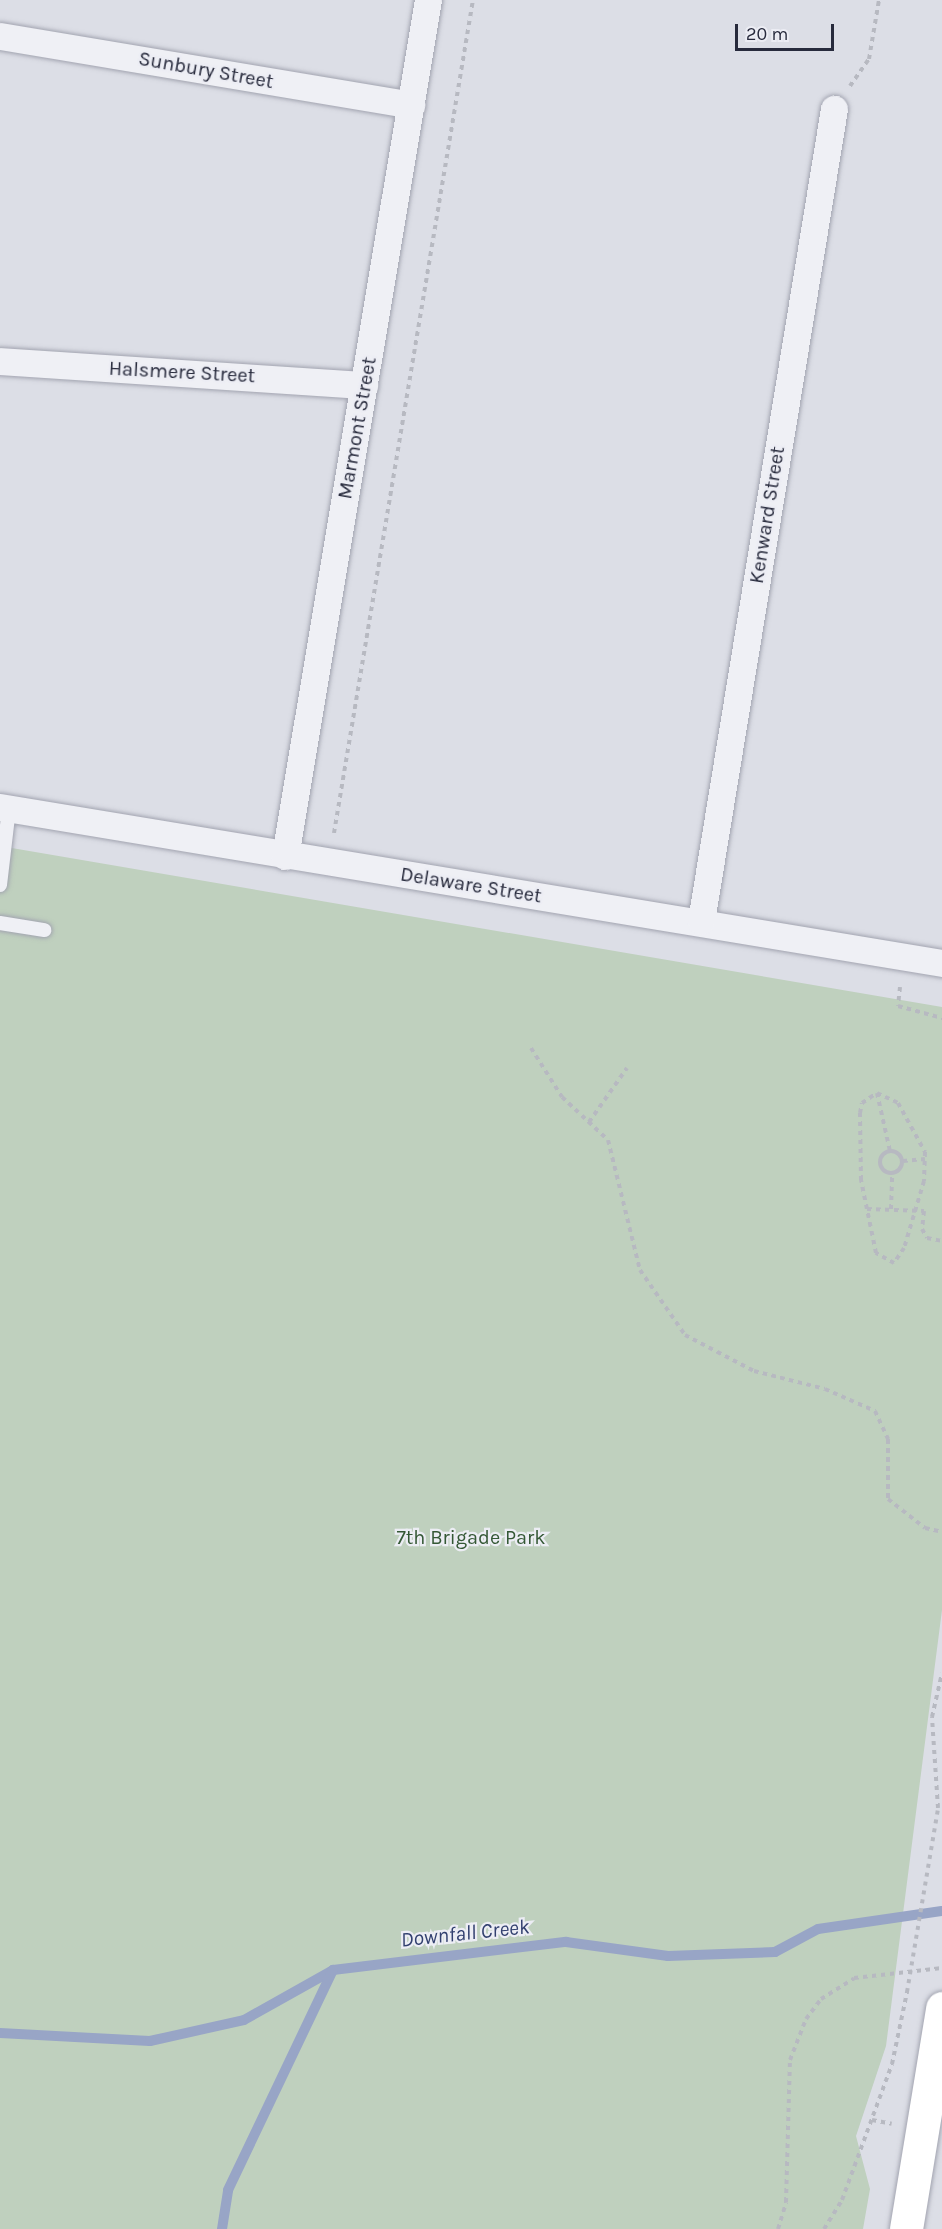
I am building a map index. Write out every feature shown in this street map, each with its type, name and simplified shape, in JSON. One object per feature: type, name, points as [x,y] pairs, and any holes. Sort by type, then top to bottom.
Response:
[{"type":"main road","points":[[906,2229],[942,2008]]},
{"type":"street","name":"Marmont Street","points":[[285,856],[428,0]]},
{"type":"street","name":"Sunbury Street","points":[[0,36],[411,105]]},
{"type":"street","name":"Kenward Street","points":[[701,921],[834,109]]},
{"type":"street","name":"Halsmere Street","points":[[0,361],[364,385]]},
{"type":"street","name":"Delaware Street","points":[[4,808],[285,856],[701,921],[942,963]]},
{"type":"lane","points":[[0,885],[4,808]]},
{"type":"lane","points":[[0,923],[44,930]]},
{"type":"path","points":[[328,862],[473,0]]},
{"type":"path","points":[[834,109],[869,59],[879,0]]},
{"type":"path","points":[[900,988],[898,1006],[942,1018]]},
{"type":"path","points":[[531,1048],[562,1096],[608,1140],[640,1270],[685,1335],[754,1371],[825,1389],[875,1411],[888,1439],[888,1499],[924,1528],[942,1532]]},
{"type":"path","points":[[589,1122],[627,1068]]},
{"type":"path","points":[[877,1093],[890,1151],[903,1161],[925,1159]]},
{"type":"path","points":[[877,1093],[898,1102],[919,1134],[925,1159],[924,1181],[913,1208],[904,1248],[894,1263],[876,1253],[867,1209],[860,1113],[862,1103],[877,1093]]},
{"type":"path","points":[[890,1151],[880,1165],[892,1174]]},
{"type":"path","points":[[891,1209],[892,1174],[903,1161]]},
{"type":"path","points":[[867,1209],[913,1208],[924,1211],[922,1229],[927,1238],[942,1241]]},
{"type":"path","points":[[824,2229],[842,2200],[892,2064],[907,1992],[938,1808],[932,1717],[942,1673]]},
{"type":"path","points":[[778,2229],[786,2202],[790,2060],[806,2019],[821,2000],[854,1978],[942,1968]]},
{"type":"green space","name":"7th Brigade Park","points":[[0,846],[942,1007],[942,1610],[886,2046],[856,2136],[870,2189],[863,2229],[0,2229]]},
{"type":"waterway","name":"Downfall Creek","points":[[0,2033],[150,2041],[244,2020],[333,1970],[566,1942],[668,1956],[775,1952],[818,1929],[942,1911]]},
{"type":"waterway","points":[[222,2229],[228,2190],[333,1970]]}]
